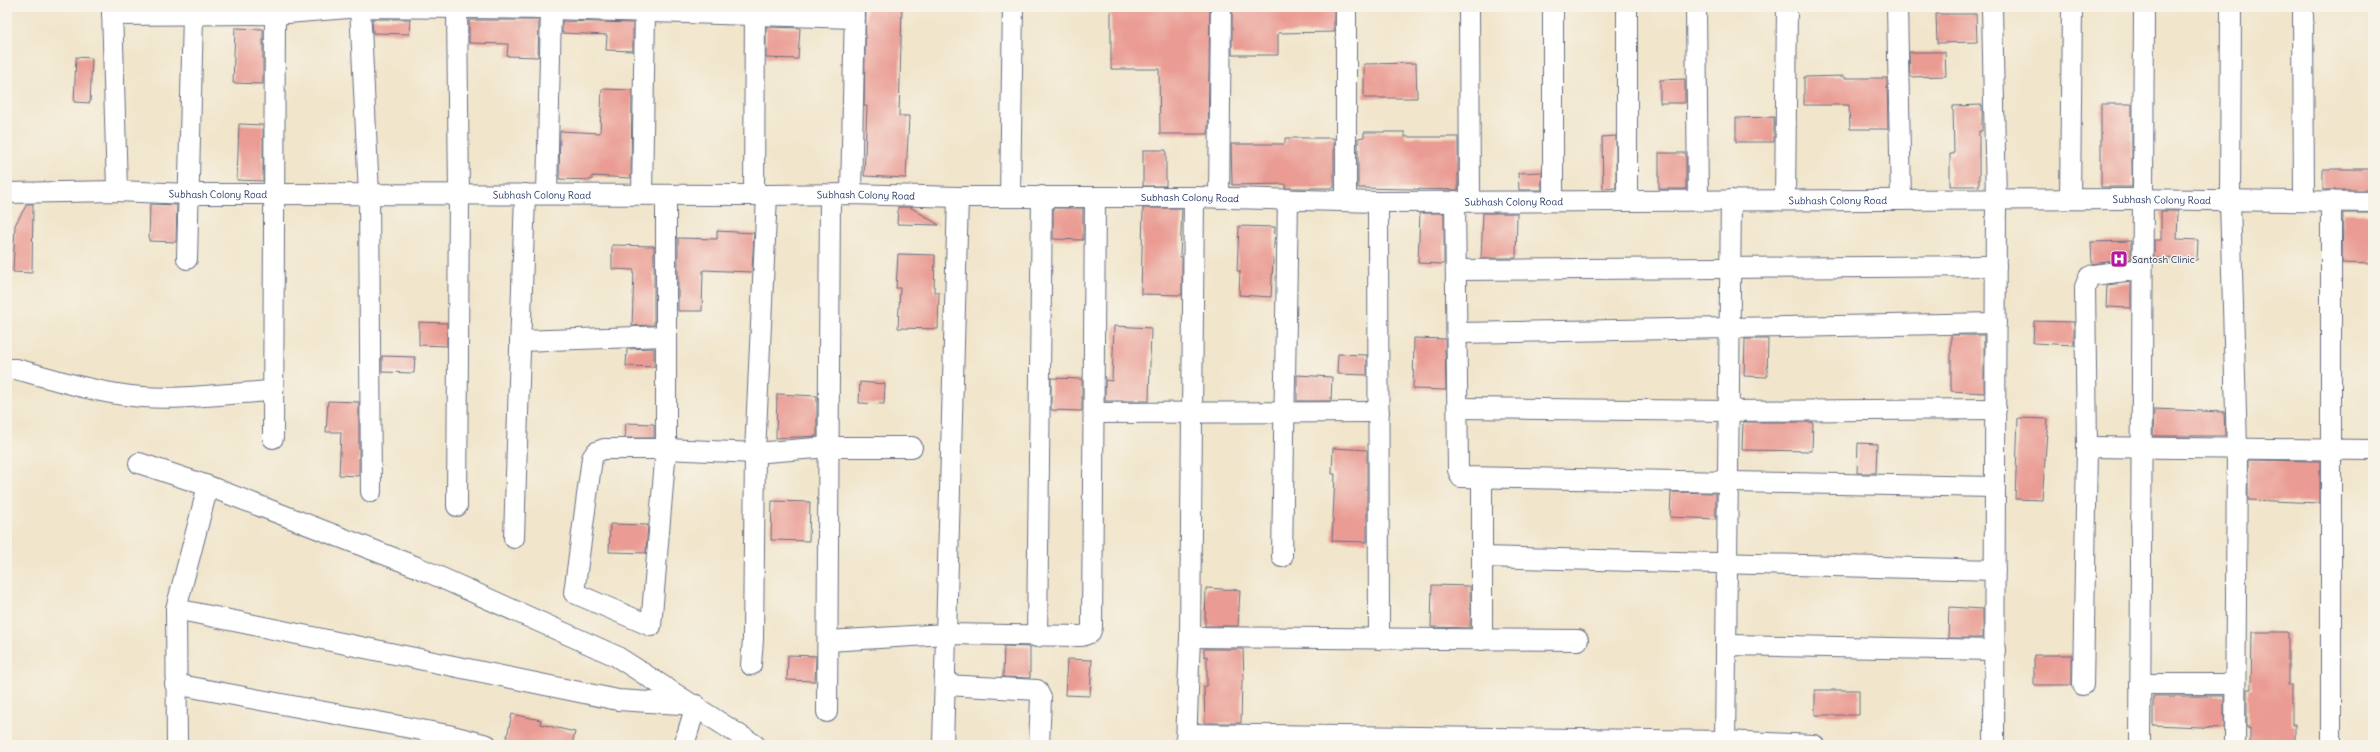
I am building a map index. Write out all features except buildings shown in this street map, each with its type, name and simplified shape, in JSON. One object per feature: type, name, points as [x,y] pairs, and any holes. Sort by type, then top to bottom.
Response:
[{"type":"street","points":[[360,7],[369,194],[371,492]]},
{"type":"street","points":[[117,191],[112,11],[193,16],[275,14],[360,7],[457,9],[551,8],[645,12],[855,12],[851,194]]},
{"type":"street","points":[[1010,196],[1014,7]]},
{"type":"street","points":[[1219,198],[1221,7]]},
{"type":"street","points":[[1346,7],[1346,201]]},
{"type":"street","points":[[1469,7],[1463,201],[1456,270],[1459,474],[1466,478],[1995,487]]},
{"type":"street","points":[[1553,7],[1553,200]]},
{"type":"street","points":[[1627,7],[1627,200]]},
{"type":"street","points":[[1696,7],[1698,200]]},
{"type":"street","points":[[1785,200],[1787,7]]},
{"type":"street","points":[[1897,7],[1900,200]]},
{"type":"street","points":[[1992,7],[1996,200],[1994,745]]},
{"type":"street","points":[[2070,199],[2072,7]]},
{"type":"street","points":[[2140,745],[2144,7]]},
{"type":"street","points":[[2231,7],[2230,200],[2237,448],[2235,745]]},
{"type":"street","points":[[2303,7],[2304,200]]},
{"type":"street","points":[[547,194],[551,8]]},
{"type":"street","points":[[457,9],[459,194],[457,506]]},
{"type":"street","points":[[751,665],[753,639],[760,195],[755,11]]},
{"type":"street","points":[[642,194],[645,12]]},
{"type":"street","points":[[273,438],[275,14]]},
{"type":"street","points":[[187,259],[193,16]]},
{"type":"street","name":"Subhash Colony Road","points":[[7,193],[117,191],[189,194],[851,194],[958,197],[1194,197],[1378,202],[1553,200],[1996,200],[2143,198],[2373,202]]},
{"type":"street","points":[[514,538],[524,194]]},
{"type":"street","points":[[666,195],[666,449],[652,626],[574,593],[592,458],[596,452],[604,449],[666,449],[755,453],[829,447],[912,447]]},
{"type":"street","points":[[827,712],[830,195]]},
{"type":"street","points":[[1037,637],[1042,196]]},
{"type":"street","points":[[943,745],[958,197]]},
{"type":"street","points":[[1194,197],[1190,637],[1186,740],[1725,743],[1814,745]]},
{"type":"street","points":[[828,641],[946,634],[1037,637],[1082,636],[1090,633],[1092,628],[1096,198]]},
{"type":"street","points":[[1282,557],[1288,199]]},
{"type":"street","points":[[1725,743],[1732,200]]},
{"type":"street","points":[[2331,201],[2331,745]]},
{"type":"street","points":[[1378,202],[1379,639]]},
{"type":"street","points":[[1456,270],[1996,266]]},
{"type":"street","points":[[2083,685],[2087,447],[2086,281],[2093,275],[2142,269]]},
{"type":"street","points":[[1456,333],[1996,323]]},
{"type":"street","points":[[520,341],[666,336]]},
{"type":"street","points":[[7,369],[16,369],[101,392],[140,397],[162,398],[273,391]]},
{"type":"street","points":[[1458,408],[1729,411],[1996,409]]},
{"type":"street","points":[[1094,413],[1192,411],[1379,412]]},
{"type":"street","points":[[2087,447],[2373,450]]},
{"type":"street","points":[[139,463],[208,486],[417,567],[609,653],[696,705],[755,745]]},
{"type":"street","points":[[1482,478],[1482,640]]},
{"type":"street","points":[[177,745],[175,684],[176,609],[208,486]]},
{"type":"street","points":[[1482,557],[1995,570]]},
{"type":"street","points":[[176,609],[618,700],[696,705]]},
{"type":"street","points":[[1190,637],[1578,640]]},
{"type":"street","points":[[1726,645],[1995,650]]},
{"type":"street","points":[[175,684],[448,735],[487,745]]},
{"type":"street","points":[[2140,684],[2235,684]]},
{"type":"street","points":[[945,685],[1037,690],[1041,698],[1039,745]]},
{"type":"street","points":[[684,745],[696,705]]},
{"type":"place","name":"Santosh Clinic","points":[[2119,259]]}]
